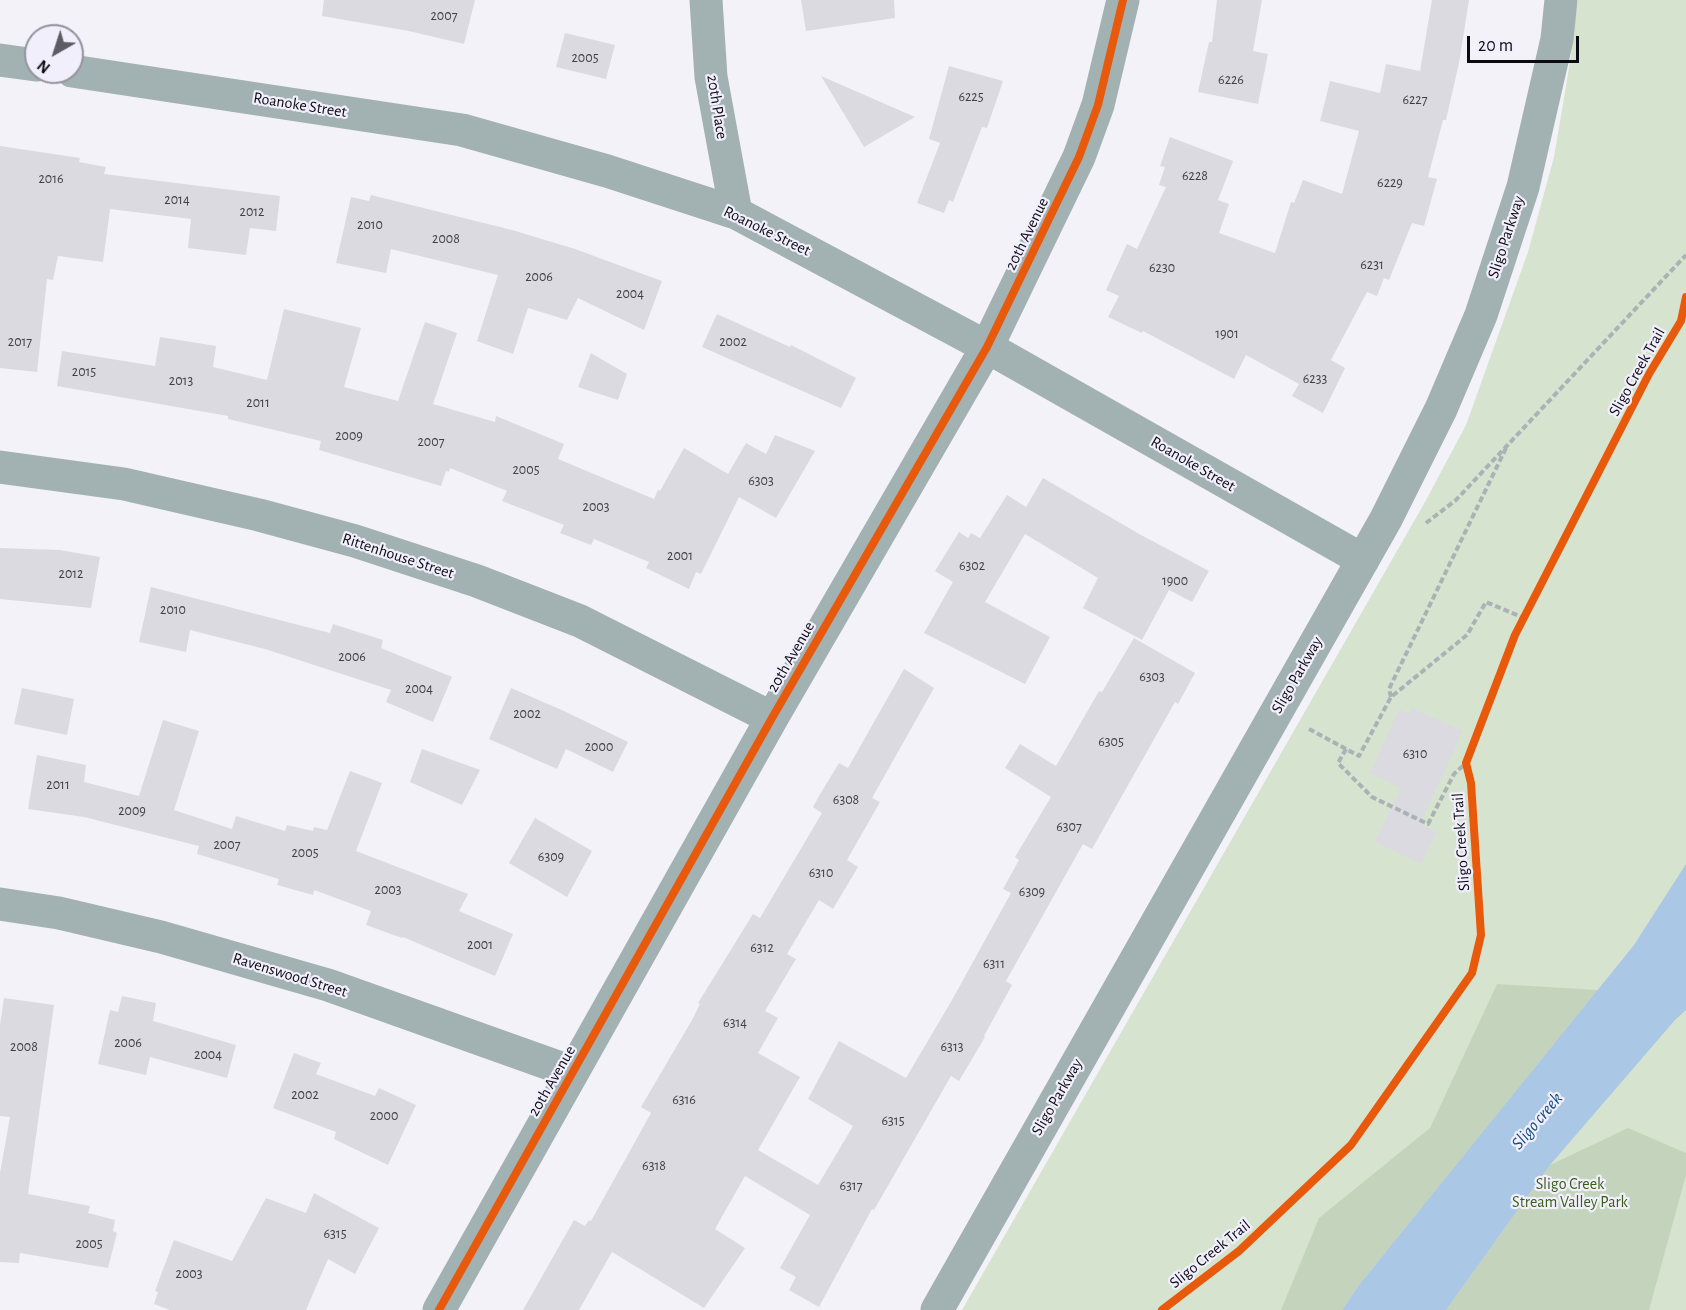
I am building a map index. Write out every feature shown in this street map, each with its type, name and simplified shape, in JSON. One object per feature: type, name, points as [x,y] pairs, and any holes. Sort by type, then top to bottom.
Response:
[{"type":"street","name":"20th Place","points":[[706,0],[711,77],[736,213]]},
{"type":"street","name":"20th Avenue","points":[[439,1310],[772,718],[987,347],[1079,157],[1098,105],[1123,0]]},
{"type":"street","name":"Sligo Parkway","points":[[937,1310],[1400,494],[1441,409],[1481,315],[1522,187],[1557,39],[1561,0]]},
{"type":"street","points":[[0,60],[24,63]]},
{"type":"street","name":"Roanoke Street","points":[[84,73],[462,130],[607,171],[736,213],[987,347],[1363,560]]},
{"type":"street","name":"Rittenhouse Street","points":[[0,467],[124,484],[259,515],[366,544],[477,581],[580,621],[772,718]]},
{"type":"street","name":"Ravenswood Street","points":[[0,904],[59,913],[161,937],[317,982],[572,1072]]},
{"type":"path","points":[[1423,525],[1456,500],[1686,255]]},
{"type":"path","points":[[1391,697],[1389,689],[1509,443]]},
{"type":"path","points":[[1316,732],[1359,756],[1391,697],[1467,635],[1486,602],[1524,618]]},
{"type":"path","points":[[1520,627],[1530,608]]},
{"type":"path","points":[[1346,748],[1338,763],[1365,791],[1372,797],[1428,824],[1454,774],[1466,763],[1470,753]]},
{"type":"green space","name":"Sligo Creek Stream Valley Park","points":[[1578,0],[1686,0],[1686,1310],[962,1310],[1425,502],[1466,425],[1528,252],[1554,157]]},
{"type":"green space","points":[[1497,984],[1598,990],[1359,1285],[1342,1310],[1281,1310],[1319,1218],[1430,1128]]},
{"type":"green space","name":"Sligo Creek Stream Valley Park","points":[[1628,1128],[1686,1153],[1686,1175],[1649,1310],[1446,1310],[1550,1165]]},
{"type":"water","name":"Sligo creek","points":[[1686,864],[1686,1010],[1550,1165],[1446,1310],[1342,1310],[1359,1285],[1634,945]]},
{"type":"building","points":[[324,0],[475,0],[464,44],[409,31],[322,16]]},
{"type":"building","points":[[801,0],[894,0],[895,18],[806,31]]},
{"type":"building","points":[[1217,0],[1262,0],[1253,51],[1268,54],[1258,104],[1198,92],[1209,42],[1212,42]]},
{"type":"building","points":[[1432,0],[1469,0],[1459,63],[1446,120],[1443,120],[1428,177],[1437,179],[1424,226],[1412,223],[1389,280],[1384,278],[1377,296],[1367,292],[1331,360],[1345,368],[1323,413],[1292,396],[1299,384],[1246,355],[1234,379],[1143,331],[1142,333],[1108,317],[1119,296],[1106,290],[1127,244],[1137,249],[1166,187],[1159,185],[1165,167],[1160,166],[1170,137],[1233,161],[1218,200],[1229,204],[1219,233],[1275,253],[1291,202],[1294,203],[1303,180],[1342,194],[1359,131],[1320,121],[1330,81],[1380,93],[1386,64],[1420,71]]},
{"type":"building","points":[[565,33],[615,45],[606,79],[556,67]]},
{"type":"building","points":[[949,66],[1003,81],[987,128],[982,127],[953,202],[949,200],[944,213],[917,203],[940,143],[929,139]]},
{"type":"building","points":[[821,76],[915,117],[864,147]]},
{"type":"building","points":[[0,146],[80,158],[79,162],[106,167],[104,174],[280,196],[276,231],[250,228],[246,255],[188,248],[191,219],[110,209],[103,262],[58,256],[53,280],[47,279],[37,372],[0,368]]},
{"type":"building","points":[[371,195],[512,230],[575,249],[662,281],[644,330],[578,298],[567,320],[528,308],[513,354],[477,341],[498,275],[391,249],[386,273],[336,263],[351,197],[369,201]]},
{"type":"building","points":[[284,309],[361,328],[344,387],[398,401],[425,322],[457,333],[433,404],[495,422],[496,416],[564,444],[558,459],[654,499],[684,448],[728,474],[746,443],[766,454],[775,435],[815,451],[776,518],[739,497],[701,574],[696,572],[689,589],[646,568],[649,562],[594,539],[591,545],[560,533],[564,525],[502,501],[507,491],[450,468],[449,472],[446,471],[441,486],[319,450],[321,441],[228,419],[228,416],[57,386],[62,351],[155,366],[160,337],[216,346],[213,367],[267,380]]},
{"type":"building","points":[[717,314],[790,347],[791,345],[856,378],[841,408],[702,347]]},
{"type":"building","points":[[591,353],[627,374],[618,400],[578,387]]},
{"type":"building","points":[[1043,478],[1141,535],[1209,571],[1192,602],[1169,590],[1142,640],[1083,608],[1098,578],[1025,534],[985,602],[1050,637],[1025,684],[924,633],[953,582],[935,571],[959,532],[968,538],[971,533],[980,538],[1007,495],[1026,507]]},
{"type":"building","points":[[0,548],[60,550],[100,557],[91,608],[0,599]]},
{"type":"building","points":[[151,587],[330,633],[333,624],[383,640],[381,648],[452,677],[433,722],[386,702],[391,690],[265,649],[190,630],[186,652],[139,642]]},
{"type":"building","points":[[1134,638],[1195,673],[1178,704],[1175,702],[1092,849],[1083,844],[1006,981],[1012,985],[985,1037],[959,1081],[951,1076],[874,1210],[872,1209],[819,1307],[789,1290],[796,1277],[780,1268],[810,1215],[745,1176],[715,1229],[745,1248],[704,1308],[612,1252],[579,1310],[523,1310],[574,1220],[585,1226],[589,1220],[591,1221],[651,1113],[641,1107],[692,1020],[700,1004],[698,1003],[753,914],[760,918],[822,813],[813,807],[819,796],[839,763],[848,768],[904,669],[934,688],[872,798],[880,802],[847,860],[858,867],[833,909],[819,900],[787,954],[796,959],[765,1011],[778,1018],[758,1053],[800,1077],[758,1150],[818,1185],[853,1126],[808,1099],[839,1041],[906,1078],[1011,893],[1003,889],[1019,860],[1015,857],[1051,797],[1005,768],[1020,744],[1056,766],[1099,691],[1102,692]]},
{"type":"building","points":[[22,688],[74,699],[67,735],[14,724]]},
{"type":"building","points":[[511,688],[628,742],[613,772],[566,749],[557,769],[489,739]]},
{"type":"building","points":[[1412,708],[1463,731],[1420,824],[1437,832],[1421,864],[1375,842],[1401,788],[1370,773],[1399,709],[1409,714]]},
{"type":"building","points":[[163,720],[199,731],[174,810],[232,829],[236,816],[285,831],[287,825],[313,831],[314,827],[327,830],[350,771],[382,783],[356,851],[468,894],[459,911],[513,934],[495,976],[403,937],[366,925],[371,911],[314,890],[313,895],[277,885],[279,879],[197,854],[199,846],[84,817],[28,809],[37,755],[86,765],[84,782],[139,796]]},
{"type":"building","points":[[422,749],[480,770],[462,805],[410,782]]},
{"type":"building","points":[[535,818],[592,851],[567,897],[509,863]]},
{"type":"building","points":[[122,996],[156,1003],[153,1021],[236,1045],[227,1078],[150,1057],[146,1075],[98,1064],[110,1010],[118,1012]]},
{"type":"building","points":[[4,998],[54,1005],[28,1194],[90,1206],[88,1213],[115,1220],[113,1231],[117,1233],[108,1268],[20,1253],[19,1263],[0,1262],[0,1173],[10,1117],[0,1116],[0,1025]]},
{"type":"building","points":[[294,1053],[321,1063],[316,1074],[375,1096],[379,1088],[416,1105],[388,1165],[334,1139],[336,1132],[273,1108]]},
{"type":"building","points":[[314,1193],[379,1228],[355,1274],[328,1259],[306,1310],[170,1310],[154,1304],[158,1292],[155,1291],[174,1240],[232,1261],[266,1198],[306,1213]]},
{"type":"cycle path","points":[[439,1310],[772,718],[987,347],[1079,157],[1098,105],[1123,0]]},
{"type":"cycle path","name":"Sligo Creek Trail","points":[[1162,1310],[1239,1251],[1351,1145],[1472,973],[1481,935],[1471,783],[1466,763],[1515,635],[1649,374],[1681,321],[1686,297]]}]
